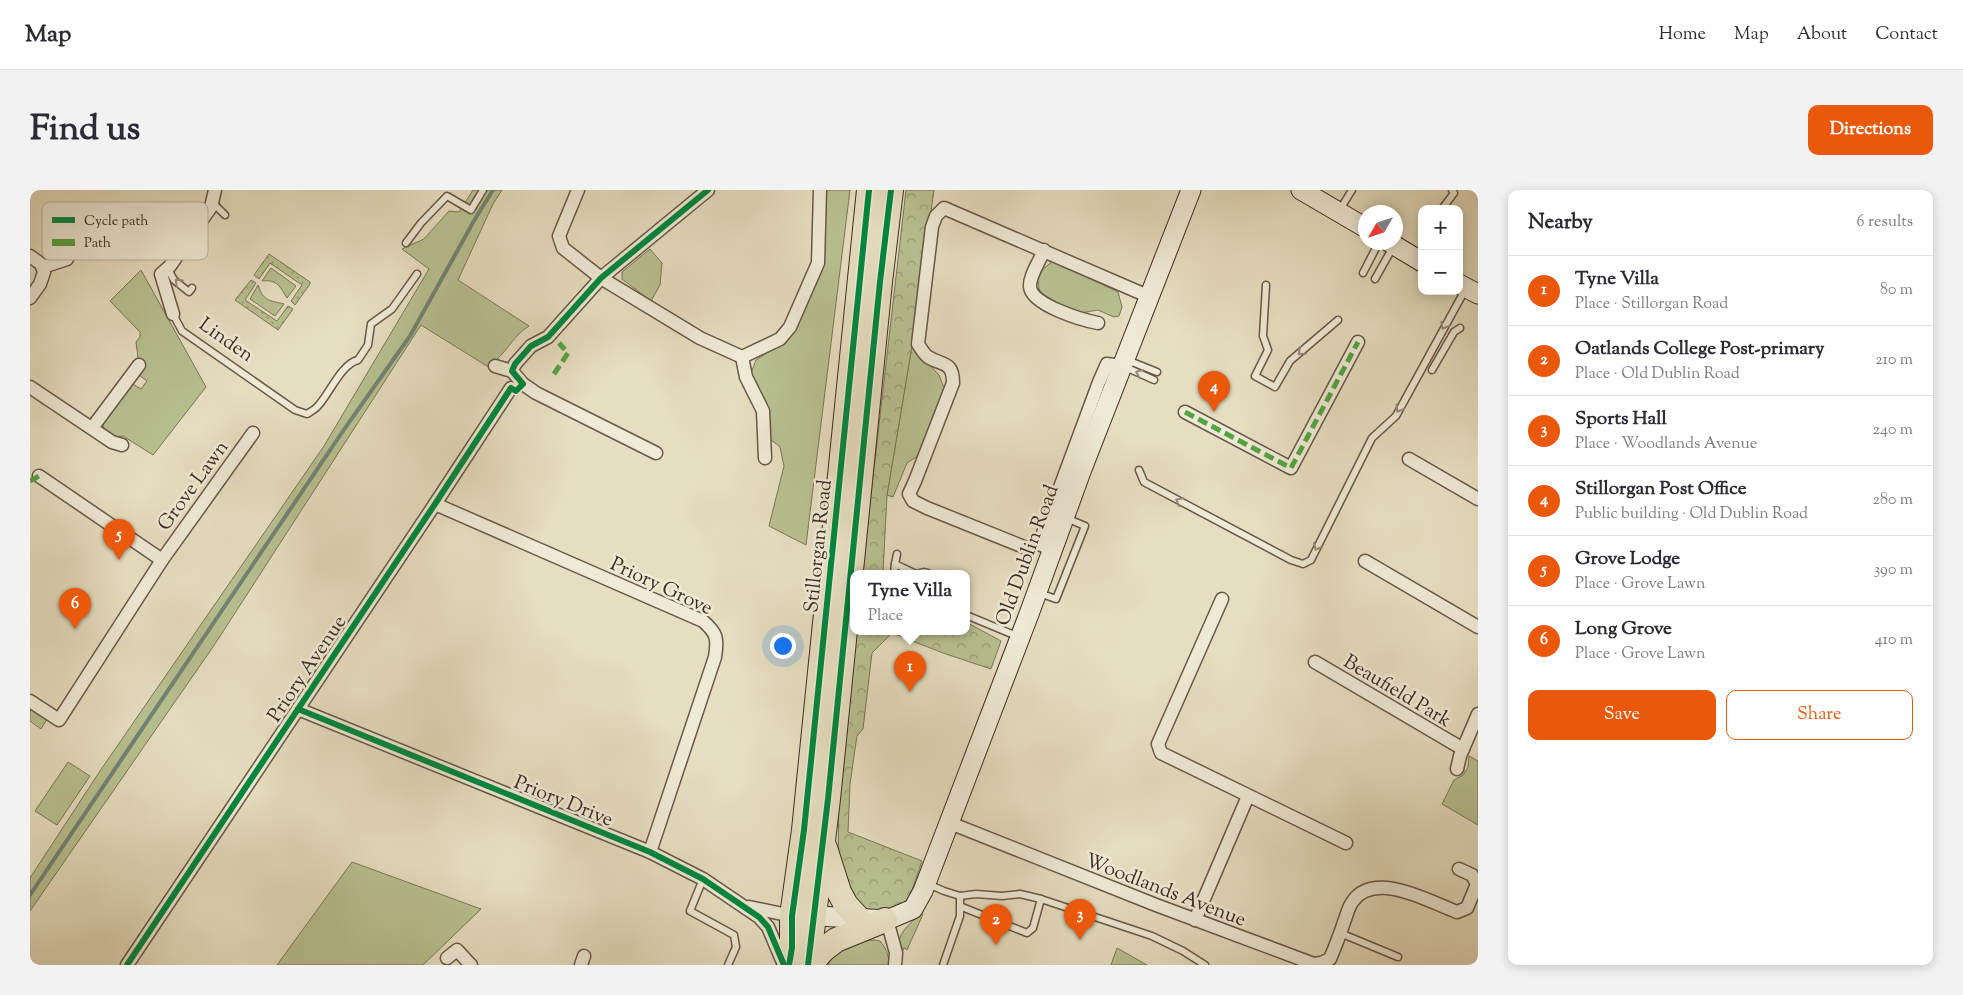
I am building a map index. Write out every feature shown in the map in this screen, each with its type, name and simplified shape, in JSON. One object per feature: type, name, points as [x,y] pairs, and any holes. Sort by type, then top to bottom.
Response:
[{"type":"highway","name":"Stillorgan Road","points":[[809,965],[803,915],[804,830],[869,190]]},
{"type":"highway","name":"Stillorgan Road","points":[[851,570],[891,190]]},
{"type":"highway","name":"Stillorgan Road","points":[[789,965],[792,948],[823,842],[850,583]]},
{"type":"highway","points":[[823,842],[839,892],[846,905],[859,919]]},
{"type":"highway","points":[[809,965],[836,940],[886,920]]},
{"type":"street","points":[[578,190],[559,236],[563,248],[601,278],[700,338],[742,358]]},
{"type":"street","points":[[512,372],[531,346],[548,336],[601,278],[708,190]]},
{"type":"street","points":[[742,358],[780,338],[790,327],[818,263],[820,190]]},
{"type":"street","name":"Old Dublin Road","points":[[803,915],[886,920],[913,909],[927,883],[1082,469],[1192,190]]},
{"type":"street","points":[[1301,190],[1358,223]]},
{"type":"street","points":[[1029,549],[927,508],[913,501],[908,494],[915,481],[953,383],[953,373],[946,364],[926,356],[918,344],[932,227],[936,216],[944,208],[1150,297]]},
{"type":"street","points":[[1044,250],[1032,279],[1030,288],[1034,295],[1039,301],[1080,320],[1098,323]]},
{"type":"street","points":[[1399,250],[1418,260]]},
{"type":"street","points":[[30,256],[43,267],[43,278],[30,298]]},
{"type":"street","points":[[43,267],[64,260]]},
{"type":"street","name":"Linden","points":[[173,314],[161,274],[174,260]]},
{"type":"street","points":[[1185,412],[1291,468],[1358,342]]},
{"type":"street","points":[[742,358],[746,377],[762,411],[765,458]]},
{"type":"street","points":[[1053,550],[1039,544],[1099,382],[1106,364],[1125,363]]},
{"type":"street","points":[[92,428],[139,365]]},
{"type":"street","points":[[495,366],[512,372],[522,384],[536,393],[656,454]]},
{"type":"street","points":[[30,387],[112,442],[122,445]]},
{"type":"street","name":"Priory Avenue","points":[[127,965],[511,388]]},
{"type":"street","name":"Grove Lawn","points":[[30,701],[59,720],[162,560],[253,433]]},
{"type":"street","points":[[1409,459],[1478,499]]},
{"type":"street","name":"Grove Lawn","points":[[39,476],[162,560]]},
{"type":"street","name":"Priory Grove","points":[[435,504],[703,621],[713,629],[717,642],[715,657],[650,852]]},
{"type":"street","points":[[1365,560],[1478,627]]},
{"type":"street","points":[[1222,599],[1158,744],[1161,753],[1346,843]]},
{"type":"street","name":"Beaufield Park","points":[[1315,662],[1462,749]]},
{"type":"street","name":"Priory Drive","points":[[298,709],[650,852],[703,879],[744,906],[768,927],[784,965]]},
{"type":"street","name":"Beaufield Park","points":[[1457,768],[1462,749],[1478,714]]},
{"type":"street","points":[[1195,920],[1248,796]]},
{"type":"street","name":"Woodlands Avenue","points":[[950,823],[1037,860],[1314,965],[1330,959],[1353,901],[1363,891],[1380,888],[1406,891],[1457,912],[1466,908],[1477,884],[1472,875],[1458,869]]},
{"type":"street","name":"Priory Drive","points":[[744,906],[803,915]]},
{"type":"street","points":[[886,920],[896,953],[895,965]]},
{"type":"street","points":[[447,958],[456,950],[471,965]]},
{"type":"lane","points":[[406,243],[421,223],[447,196],[471,210],[483,190]]},
{"type":"lane","points":[[1339,212],[1352,190]]},
{"type":"lane","points":[[1445,205],[1454,193],[1452,190]]},
{"type":"lane","points":[[214,196],[225,215]]},
{"type":"lane","points":[[1363,273],[1382,250]]},
{"type":"lane","points":[[1375,279],[1385,250]]},
{"type":"lane","points":[[170,266],[169,271],[174,280],[190,292],[192,288]]},
{"type":"lane","name":"Linden","points":[[173,314],[182,331],[295,410],[307,414],[316,407],[344,370],[354,361],[358,360],[368,346],[371,324],[392,308],[417,274]]},
{"type":"lane","points":[[1266,284],[1263,336],[1268,350],[1255,376],[1275,386],[1290,361],[1338,320]]},
{"type":"lane","points":[[1139,470],[1144,482],[1206,516],[1291,560],[1303,564],[1311,560],[1372,438],[1396,416],[1458,300],[1471,288]]},
{"type":"lane","points":[[1432,370],[1454,332],[1460,328]]},
{"type":"lane","points":[[1125,363],[1157,372]]},
{"type":"lane","points":[[1125,363],[1154,380]]},
{"type":"lane","points":[[1037,592],[1056,599],[1085,526],[1065,517]]},
{"type":"lane","points":[[894,570],[897,554]]},
{"type":"lane","points":[[895,564],[908,570]]},
{"type":"lane","points":[[970,617],[1020,637]]},
{"type":"lane","points":[[703,879],[690,911],[734,935],[736,947],[728,965]]},
{"type":"lane","points":[[927,883],[960,896],[1020,894],[1041,898],[1152,936],[1183,951],[1205,965]]},
{"type":"lane","points":[[943,965],[960,916],[962,907],[960,896]]},
{"type":"lane","points":[[962,907],[1027,933],[1033,928],[1041,898]]},
{"type":"lane","points":[[1340,933],[1398,957]]},
{"type":"green space","points":[[473,190],[502,190],[493,204],[458,280],[529,326],[515,338],[490,368],[421,325],[215,644],[30,911],[30,878],[100,771],[324,446],[429,269],[402,249],[424,239],[449,211],[459,212]]},
{"type":"green space","points":[[826,190],[850,190],[806,545],[769,526],[784,466],[780,447],[770,439],[769,410],[751,373],[756,360],[782,343],[794,332],[823,265]]},
{"type":"green space","points":[[906,190],[934,190],[913,340],[887,495],[883,570],[862,570]]},
{"type":"green space","points":[[650,249],[662,263],[660,285],[651,301],[622,279],[622,272]]},
{"type":"green space","points":[[269,254],[310,282],[295,305],[291,301],[302,285],[270,263],[259,279],[254,275]]},
{"type":"green space","points":[[1053,261],[1118,292],[1122,307],[1119,316],[1114,317],[1098,310],[1075,314],[1043,296],[1039,289],[1038,279],[1043,269]]},
{"type":"green space","points":[[271,268],[296,286],[287,298],[275,283],[272,281],[262,281]]},
{"type":"green space","points":[[141,270],[206,387],[153,455],[123,436],[114,437],[104,430],[103,423],[131,383],[141,389],[147,381],[139,375],[145,363],[138,358],[136,342],[140,337],[140,332],[110,301]]},
{"type":"green space","points":[[251,280],[256,283],[245,300],[277,321],[288,306],[293,309],[278,330],[235,300]]},
{"type":"green space","points":[[258,285],[262,295],[271,301],[284,304],[275,316],[250,299]]},
{"type":"green space","points":[[913,340],[924,359],[939,375],[944,388],[921,454],[907,463],[893,497],[887,495]]},
{"type":"green space","points":[[970,624],[1001,641],[991,669],[897,635],[970,635]]},
{"type":"green space","points":[[855,635],[890,635],[872,653],[863,729],[857,736],[850,784],[848,832],[922,861],[909,896],[898,908],[877,910],[861,908],[838,875],[839,768]]},
{"type":"green space","points":[[30,707],[47,719],[41,729],[30,721]]},
{"type":"green space","points":[[1469,756],[1478,761],[1478,825],[1442,804],[1454,780],[1463,775],[1468,767]]},
{"type":"green space","points":[[68,762],[90,776],[57,825],[35,811]]},
{"type":"green space","points":[[352,862],[481,909],[423,965],[277,965]]},
{"type":"green space","points":[[921,913],[923,914],[907,950],[904,948],[900,957],[900,937]]},
{"type":"green space","points":[[874,940],[880,941],[884,946],[888,955],[889,965],[828,965],[836,952],[846,945]]},
{"type":"green space","points":[[1117,948],[1147,965],[1111,965]]},
{"type":"waterway","points":[[30,895],[343,431],[410,336],[493,190]]},
{"type":"marked path","points":[[1185,412],[1291,468],[1358,342]]},
{"type":"marked path","points":[[554,374],[568,353],[559,343]]},
{"type":"marked path","points":[[30,481],[39,476]]},
{"type":"cycle path","points":[[127,965],[511,388],[516,391],[523,384],[512,371],[515,364],[531,346],[548,337],[601,278],[708,190]]},
{"type":"cycle path","points":[[789,965],[792,948],[792,916],[804,830],[869,190]]},
{"type":"cycle path","points":[[851,570],[891,190]]},
{"type":"cycle path","points":[[808,965],[828,799],[850,580]]},
{"type":"cycle path","points":[[298,709],[650,852],[703,879],[759,917],[768,927],[784,965]]},
{"type":"place","name":"Stillorgan Post Office","points":[[1214,412]]},
{"type":"place","name":"Grove Lodge","points":[[119,560]]},
{"type":"place","name":"Long Grove","points":[[75,629]]},
{"type":"place","name":"Tyne Villa","points":[[910,692]]},
{"type":"place","name":"Sports Hall","points":[[1080,940]]},
{"type":"place","name":"Oatlands College Post-primary","points":[[996,945]]}]
